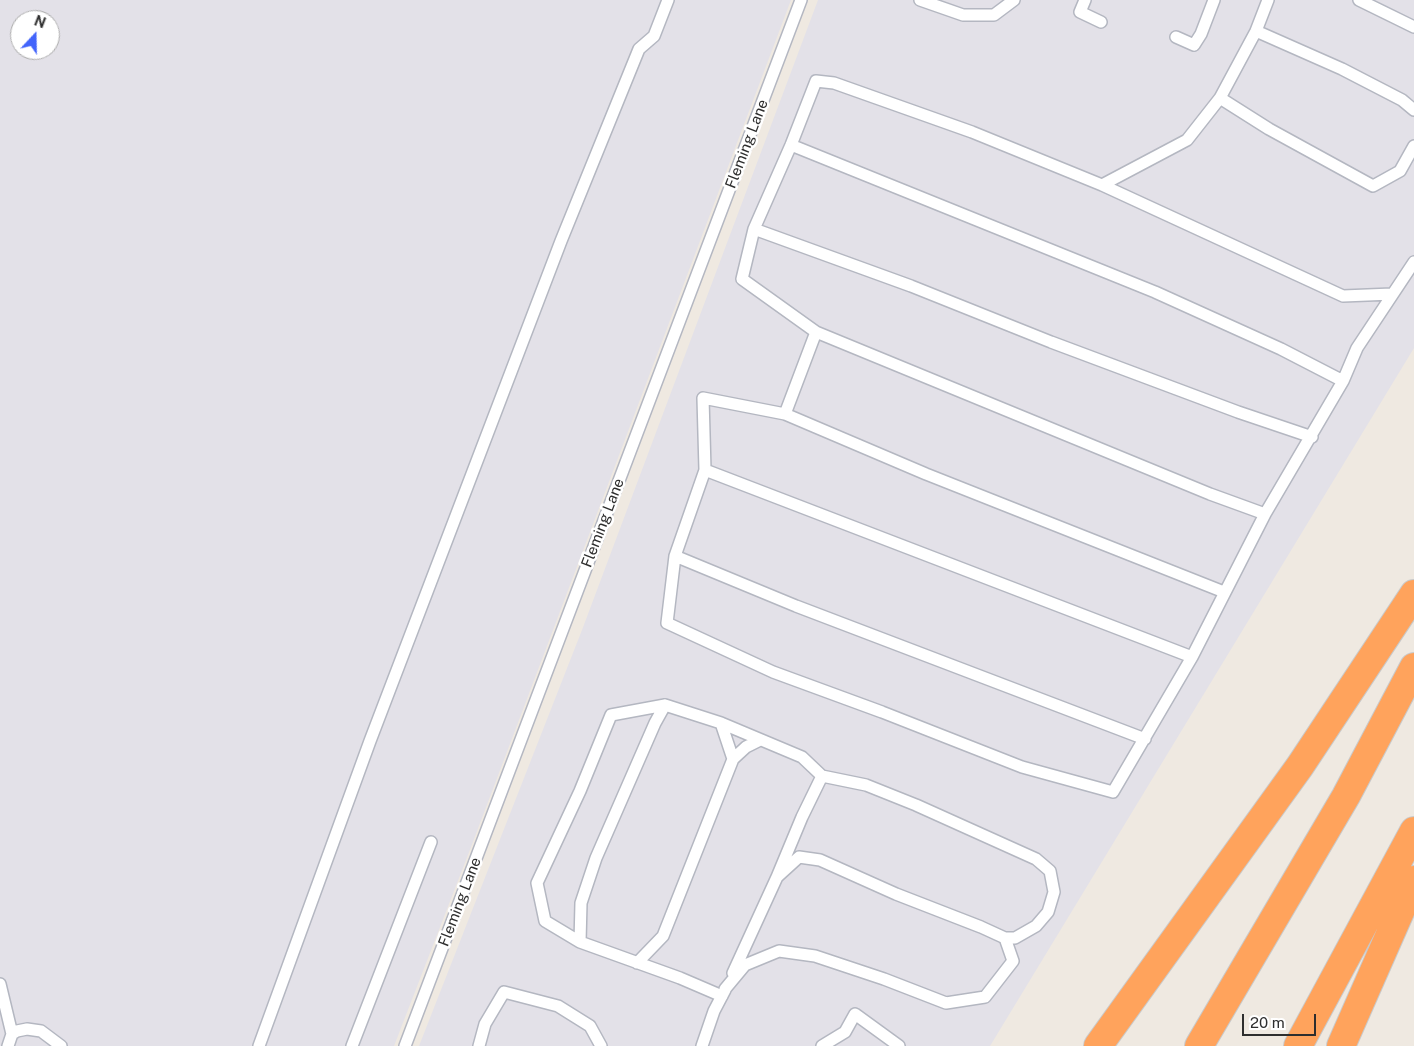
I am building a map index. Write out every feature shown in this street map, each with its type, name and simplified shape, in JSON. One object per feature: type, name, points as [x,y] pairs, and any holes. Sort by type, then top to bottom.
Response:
[{"type":"highway","points":[[1098,1046],[1300,766],[1414,594]]},
{"type":"highway","points":[[1199,1046],[1341,804],[1414,667]]},
{"type":"highway","points":[[1298,1046],[1414,830]]},
{"type":"highway","points":[[1341,1046],[1414,880]]},
{"type":"lane","points":[[259,1046],[370,741],[558,250],[639,49],[654,36],[668,0]]},
{"type":"lane","name":"Fleming Lane","points":[[406,1046],[801,0]]},
{"type":"lane","points":[[920,0],[963,15],[994,15],[1014,0]]},
{"type":"lane","points":[[1085,0],[1080,12],[1101,22]]},
{"type":"lane","points":[[1176,37],[1194,45],[1201,34],[1214,0]]},
{"type":"lane","points":[[1102,185],[1187,140],[1220,98],[1256,31],[1268,0]]},
{"type":"lane","points":[[1358,0],[1414,27]]},
{"type":"lane","points":[[1256,31],[1342,69],[1402,100],[1414,110]]},
{"type":"lane","points":[[1265,514],[1174,480],[816,332],[742,279],[754,229],[791,146],[816,81],[834,82],[972,132],[1102,185],[1344,296],[1392,294]]},
{"type":"lane","points":[[1220,98],[1270,129],[1373,186],[1400,171],[1414,146]]},
{"type":"lane","points":[[791,146],[1155,292],[1281,349],[1343,381]]},
{"type":"lane","points":[[754,229],[911,286],[1051,342],[1238,412],[1312,437]]},
{"type":"lane","points":[[1224,592],[926,474],[785,414],[703,398],[705,470],[675,556],[666,624],[773,672],[1022,767],[1113,792],[1146,739],[1192,657],[1265,514],[1312,437],[1343,381],[1357,348],[1414,262]]},
{"type":"lane","points":[[785,414],[816,332]]},
{"type":"lane","points":[[705,470],[1192,657]]},
{"type":"lane","points":[[675,556],[796,606],[1146,739]]},
{"type":"lane","points":[[580,942],[581,903],[596,858],[655,723],[665,705]]},
{"type":"lane","points":[[723,992],[580,942],[544,922],[537,883],[580,791],[611,715],[665,705],[721,723],[802,757],[822,776],[866,785],[916,805],[1036,859],[1050,871],[1054,892],[1048,912],[1036,926],[1015,938],[1005,938],[896,894],[820,860],[799,857],[777,877]]},
{"type":"lane","points":[[721,723],[733,759]]},
{"type":"lane","points":[[637,963],[663,936],[733,759],[746,747],[760,740]]},
{"type":"lane","points":[[702,1046],[714,1011],[822,776]]},
{"type":"lane","points":[[352,1046],[431,842]]},
{"type":"lane","points":[[723,992],[745,965],[779,952],[815,956],[884,979],[946,1004],[985,997],[1012,961],[1005,938]]},
{"type":"lane","points":[[0,984],[12,1034],[8,1046]]},
{"type":"lane","points":[[479,1046],[485,1024],[504,992],[558,1006],[590,1026],[601,1046]]},
{"type":"lane","points":[[822,1046],[845,1032],[855,1014],[899,1046]]},
{"type":"lane","points":[[12,1034],[27,1029],[41,1031],[61,1046]]},
{"type":"shaded area","points":[[0,0],[791,0],[471,847],[394,1046],[0,1046]]},
{"type":"shaded area","points":[[818,0],[1414,0],[1414,348],[990,1046],[419,1046],[582,630]]}]
